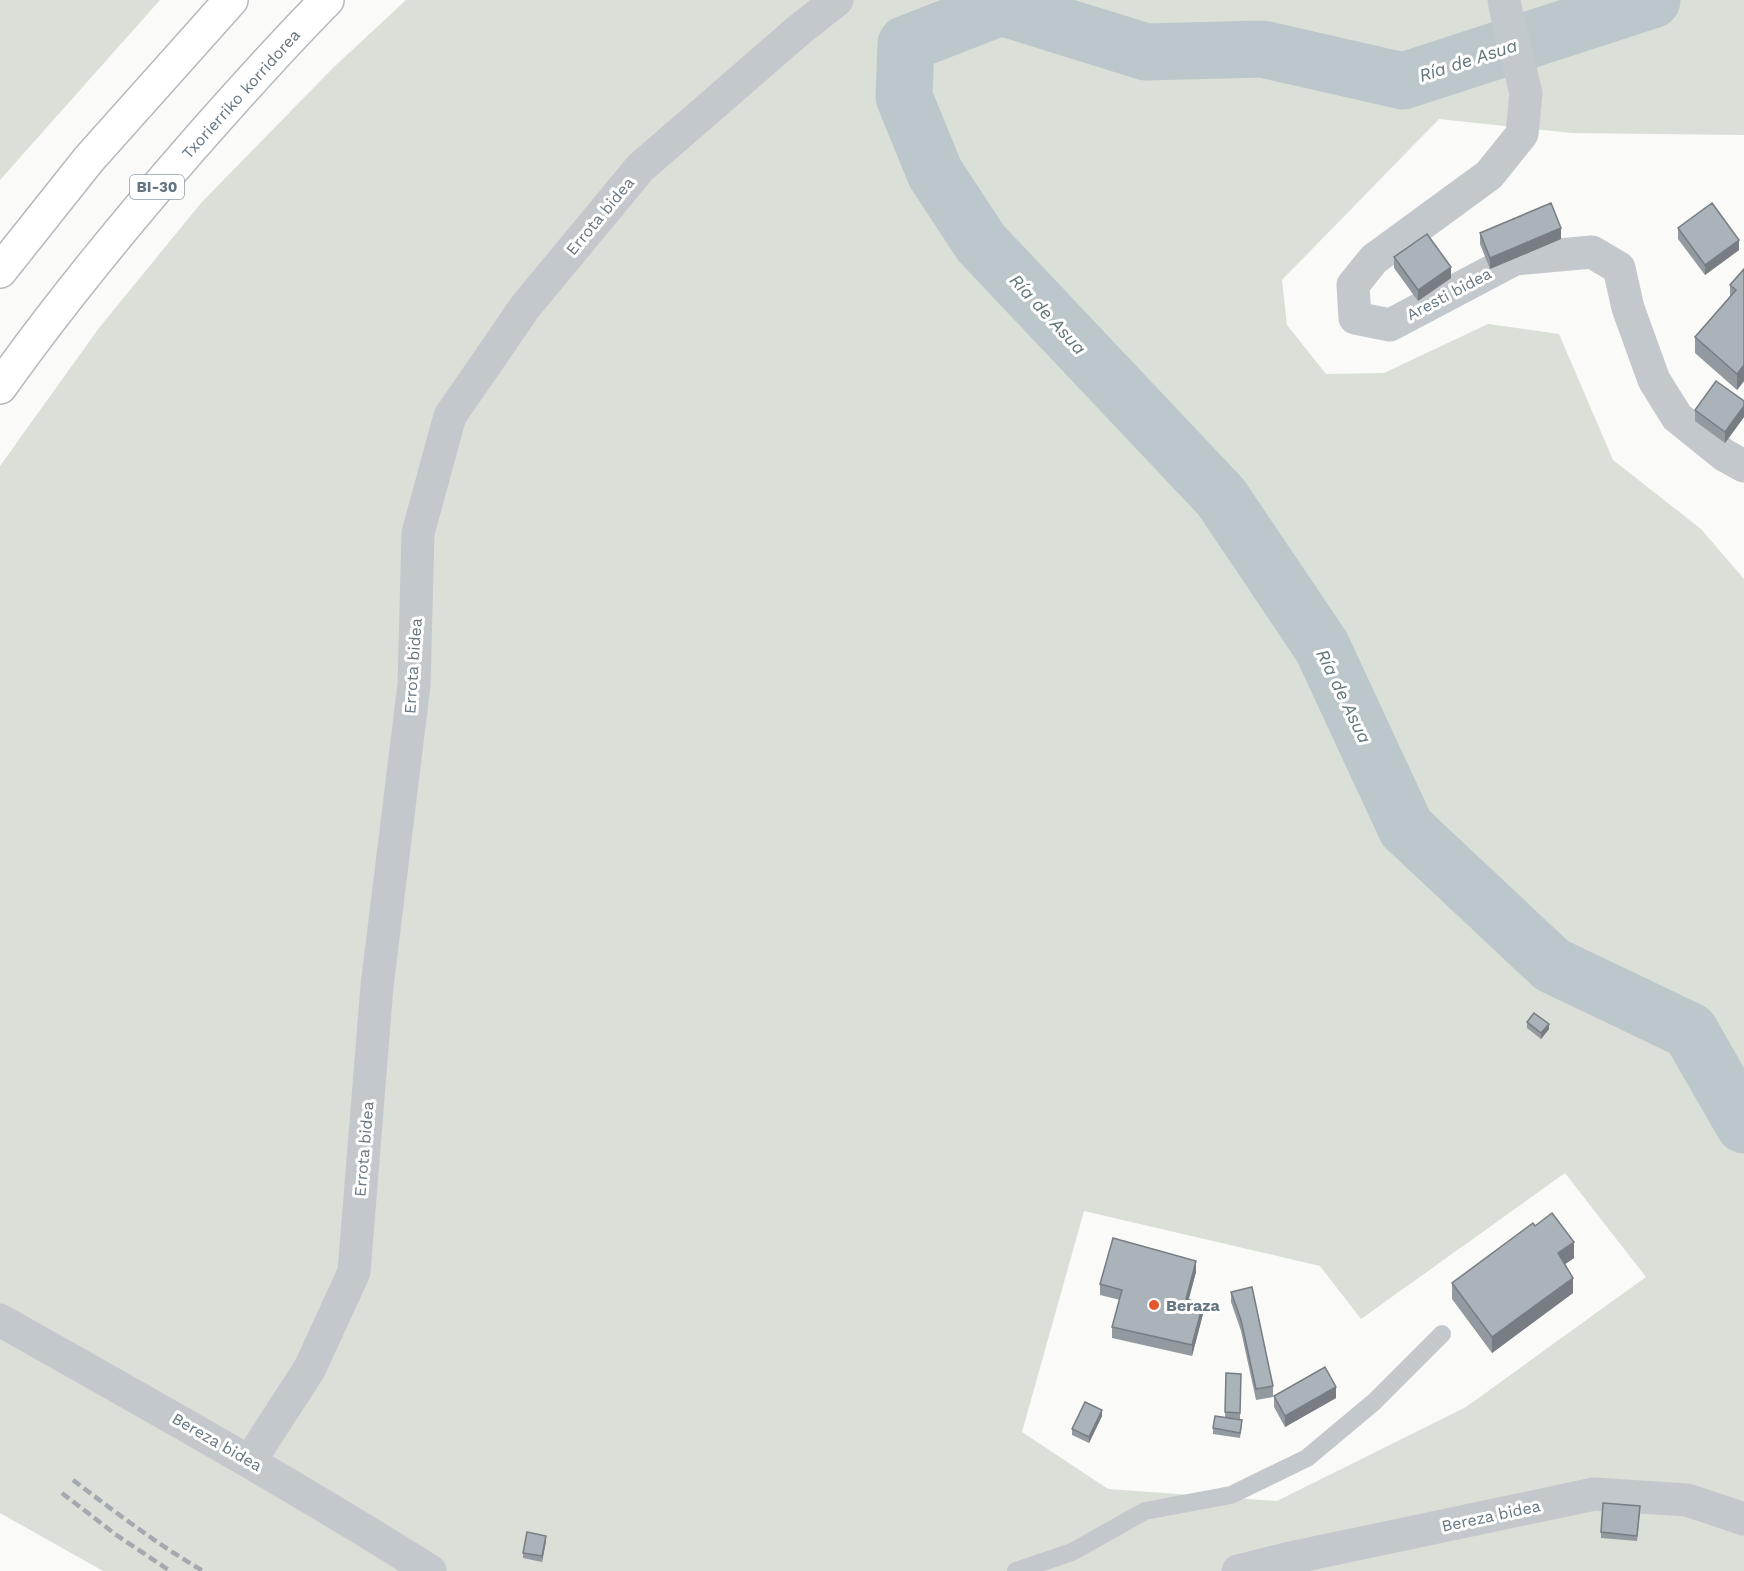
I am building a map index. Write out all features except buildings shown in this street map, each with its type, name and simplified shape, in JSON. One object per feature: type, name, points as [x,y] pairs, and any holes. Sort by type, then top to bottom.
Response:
[{"type":"highway","points":[[0,271],[89,159],[231,0]]},
{"type":"highway","name":"Txorierriko korridorea","points":[[0,387],[60,306],[143,204],[274,56],[327,0]]},
{"type":"street","name":"Errota bidea","points":[[250,1461],[310,1368],[354,1272],[377,986],[414,686],[418,533],[450,416],[525,307],[640,168],[799,30],[837,0]]},
{"type":"street","name":"Aresti bidea","points":[[1505,8],[1526,93],[1522,134],[1489,175],[1374,259],[1353,285],[1355,318],[1390,325],[1515,259],[1592,252],[1619,268],[1628,308],[1654,380],[1677,417],[1724,455],[1744,466]]},
{"type":"street","name":"Bereza bidea","points":[[0,1320],[250,1461],[430,1571]]},
{"type":"street","name":"Bereza bidea","points":[[1238,1571],[1594,1494],[1687,1500],[1744,1519]]},
{"type":"lane","points":[[1016,1571],[1072,1552],[1145,1511],[1230,1495],[1307,1458],[1374,1402],[1442,1334]]},
{"type":"shaded area","points":[[0,0],[160,0],[0,180]]},
{"type":"shaded area","points":[[406,0],[1744,0],[1744,135],[1572,133],[1439,119],[1282,280],[1287,325],[1326,374],[1384,373],[1488,324],[1559,334],[1613,460],[1701,529],[1744,579],[1744,1571],[103,1571],[0,1513],[0,466],[99,328],[201,203],[334,67]],"holes":[[[1565,1173],[1646,1277],[1466,1407],[1277,1501],[1108,1489],[1022,1432],[1084,1211],[1320,1266],[1361,1319]]]},
{"type":"waterway","name":"Ría de Asua","points":[[1652,0],[1403,81],[1262,49],[1146,52],[1001,7],[906,44],[904,97],[935,173],[981,243],[1221,497],[1322,647],[1406,828],[1552,965],[1690,1031],[1744,1125]]},
{"type":"railway","points":[[73,1480],[120,1516],[203,1571]]},
{"type":"railway","points":[[62,1493],[115,1534],[170,1571]]},
{"type":"place","name":"Beraza","points":[[1154,1305]]}]
